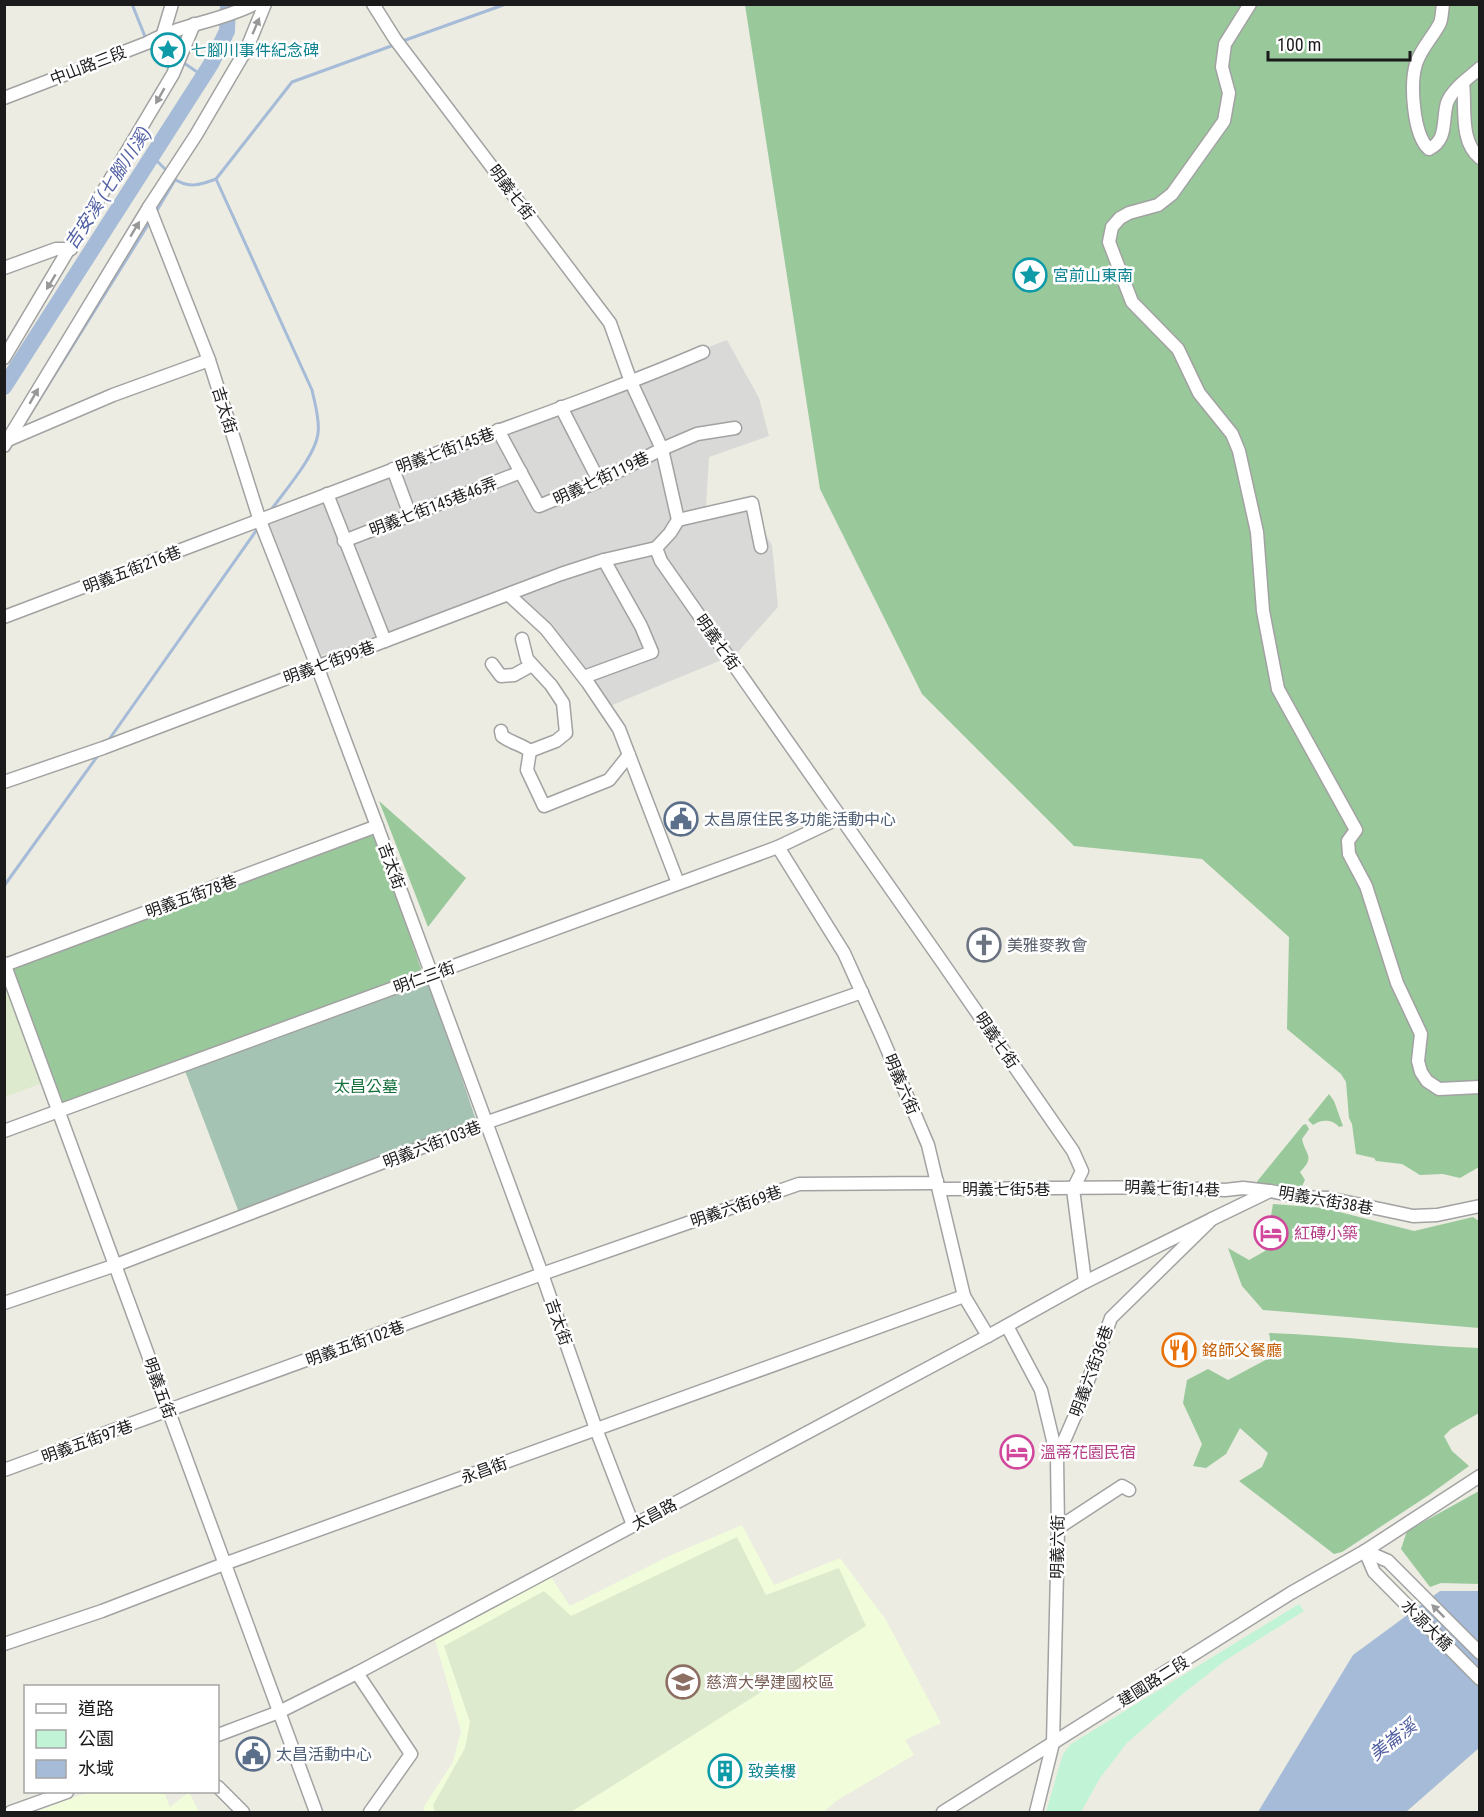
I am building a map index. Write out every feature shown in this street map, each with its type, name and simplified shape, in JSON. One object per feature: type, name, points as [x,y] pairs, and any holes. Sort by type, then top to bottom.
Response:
[{"type":"street","points":[[163,34],[172,4]]},
{"type":"street","points":[[7,442],[149,207],[196,135],[247,48],[265,4]]},
{"type":"street","name":"明義七街","points":[[373,4],[398,43],[610,323],[631,382],[662,449],[678,520]]},
{"type":"street","points":[[1250,4],[1225,44],[1222,68],[1229,93],[1224,120],[1172,194],[1158,205],[1129,213],[1120,218],[1112,227],[1108,242],[1132,302],[1178,350],[1199,393],[1232,434],[1239,451],[1257,532],[1263,611],[1278,689],[1356,830],[1348,841],[1349,854],[1366,886],[1397,983],[1421,1034],[1418,1061],[1421,1072],[1426,1081],[1439,1089],[1479,1087]]},
{"type":"street","points":[[1443,4],[1441,22],[1427,42],[1416,64],[1413,83],[1415,119],[1424,144],[1429,149],[1437,146],[1443,135],[1448,102],[1479,68]]},
{"type":"street","name":"中山路三段","points":[[4,98],[147,43],[163,34],[251,6]]},
{"type":"street","points":[[4,358],[71,249],[173,74],[200,23]]},
{"type":"street","points":[[1463,83],[1464,122],[1471,151],[1479,158]]},
{"type":"street","name":"吉太街","points":[[149,207],[209,360],[260,521],[378,826],[542,1274],[596,1429],[633,1525]]},
{"type":"street","points":[[4,268],[56,249],[71,249]]},
{"type":"street","name":"明義七街145巷","points":[[260,521],[393,469],[631,382],[703,352]]},
{"type":"street","points":[[7,442],[113,395],[209,360]]},
{"type":"street","points":[[561,407],[599,481]]},
{"type":"street","name":"明義七街119巷","points":[[521,472],[539,506],[599,481],[697,434],[735,428]]},
{"type":"street","points":[[498,430],[521,472]]},
{"type":"street","points":[[393,469],[410,515]]},
{"type":"street","name":"明義七街145巷46弄","points":[[344,541],[521,472]]},
{"type":"street","points":[[327,494],[385,641]]},
{"type":"street","points":[[656,548],[678,520],[752,503],[761,547]]},
{"type":"street","name":"明義五街216巷","points":[[4,617],[260,521]]},
{"type":"street","name":"明義七街","points":[[656,548],[661,561],[1073,1152],[1082,1171],[1073,1189],[1085,1282]]},
{"type":"street","name":"明義七街99巷","points":[[4,783],[103,748],[561,574],[604,560],[656,548]]},
{"type":"street","points":[[584,677],[652,652],[641,626],[604,560]]},
{"type":"street","points":[[509,595],[546,629],[584,677],[619,729],[678,883]]},
{"type":"street","points":[[522,639],[527,659],[551,685],[562,703],[566,733],[555,741],[530,751]]},
{"type":"street","points":[[492,664],[501,676],[524,672],[532,665]]},
{"type":"street","points":[[501,731],[502,736],[507,740],[523,745],[530,751]]},
{"type":"street","points":[[530,751],[527,770],[544,806],[609,780],[629,755]]},
{"type":"street","name":"明仁三街","points":[[4,1131],[778,847],[841,817]]},
{"type":"street","name":"明義五街78巷","points":[[5,964],[378,826]]},
{"type":"street","name":"明義六街","points":[[778,847],[844,953],[928,1145],[964,1296],[988,1336]]},
{"type":"street","name":"明義五街","points":[[5,964],[315,1812]]},
{"type":"street","name":"明義六街103巷","points":[[4,1303],[116,1265],[485,1123],[862,992]]},
{"type":"street","name":"明義六街69巷","points":[[542,1274],[799,1184],[932,1183],[938,1185]]},
{"type":"street","name":"明義七街5巷","points":[[938,1185],[1073,1189]]},
{"type":"street","name":"明義七街14巷","points":[[1073,1189],[1096,1186],[1225,1190],[1243,1188],[1270,1191]]},
{"type":"street","name":"明義六街38巷","points":[[1111,1318],[1212,1218],[1270,1191],[1301,1197],[1328,1198],[1413,1216],[1437,1215],[1479,1206]]},
{"type":"street","name":"太昌路","points":[[219,1735],[279,1712],[357,1673],[1007,1326],[1085,1282],[1212,1218]]},
{"type":"street","name":"明義五街102巷","points":[[169,1411],[542,1274]]},
{"type":"street","name":"永昌街","points":[[4,1644],[102,1611],[224,1564],[964,1296]]},
{"type":"street","name":"明義六街36巷","points":[[1057,1457],[1077,1411],[1111,1318]]},
{"type":"street","name":"明義六街","points":[[1007,1326],[1041,1390],[1057,1457],[1058,1528],[1053,1743],[1036,1812]]},
{"type":"street","name":"明義五街97巷","points":[[4,1470],[169,1411]]},
{"type":"street","name":"建國路二段","points":[[943,1812],[1291,1593],[1365,1551],[1479,1476]]},
{"type":"street","points":[[1058,1528],[1122,1486],[1129,1490]]},
{"type":"street","name":"水源大橋","points":[[1365,1551],[1388,1561],[1479,1653]]},
{"type":"street","name":"水源大橋","points":[[1365,1551],[1374,1572],[1479,1678]]},
{"type":"street","points":[[357,1673],[411,1754],[370,1812]]},
{"type":"street","points":[[219,1788],[243,1812]]},
{"type":"street","points":[[11,1812],[38,1808],[64,1793]]},
{"type":"shaded area","points":[[727,340],[759,398],[769,436],[709,457],[706,507],[745,501],[772,545],[778,607],[736,654],[610,706],[535,610],[509,588],[320,656],[262,515]]},
{"type":"shaded area","points":[[4,974],[45,1082],[5,1097],[4,1097]]},
{"type":"shaded area","name":"慈濟大學建國校區","points":[[742,1525],[774,1585],[840,1558],[886,1620],[941,1723],[905,1740],[914,1755],[836,1801],[824,1812],[425,1812],[423,1808],[453,1762],[461,1731],[435,1640],[551,1577],[570,1606],[669,1556]]},
{"type":"shaded area","name":"慈濟大學建國校區","points":[[737,1537],[766,1595],[839,1568],[866,1626],[571,1812],[435,1812],[433,1805],[465,1748],[470,1722],[444,1646],[544,1591],[571,1616]]},
{"type":"shaded area","points":[[86,1793],[164,1793],[170,1807],[190,1793],[199,1812],[41,1812],[40,1810]]},
{"type":"green space","points":[[745,5],[1479,5],[1479,1167],[1460,1178],[1443,1174],[1420,1175],[1402,1164],[1376,1161],[1374,1158],[1356,1154],[1349,1118],[1346,1082],[1341,1074],[1287,1029],[1289,937],[1202,859],[1074,846],[922,694],[820,489]]},
{"type":"green space","points":[[379,801],[466,878],[428,927]]},
{"type":"green space","points":[[375,831],[422,972],[62,1108],[9,967],[186,904]]},
{"type":"green space","name":"太昌公墓","points":[[428,978],[479,1129],[241,1218],[185,1071]]},
{"type":"green space","points":[[1329,1094],[1343,1126],[1339,1127],[1334,1122],[1327,1121],[1313,1125],[1308,1120]]},
{"type":"green space","points":[[1306,1124],[1309,1129],[1302,1139],[1308,1159],[1300,1172],[1305,1180],[1300,1190],[1255,1184],[1303,1125]]},
{"type":"green space","points":[[1273,1204],[1324,1208],[1414,1231],[1473,1217],[1479,1221],[1479,1328],[1263,1310],[1242,1286],[1228,1248],[1249,1260],[1265,1251]]},
{"type":"green space","points":[[1269,1333],[1479,1348],[1479,1413],[1451,1429],[1444,1436],[1452,1451],[1469,1466],[1342,1552],[1334,1554],[1239,1481],[1262,1467],[1268,1453],[1240,1428],[1226,1454],[1206,1468],[1193,1466],[1202,1444],[1183,1403],[1187,1380],[1208,1369],[1228,1380],[1273,1356]]},
{"type":"green space","points":[[1479,1491],[1479,1584],[1441,1583],[1430,1587],[1401,1549],[1407,1531]]},
{"type":"green space","points":[[1299,1604],[1304,1611],[1226,1660],[1185,1692],[1127,1743],[1100,1778],[1081,1812],[1046,1812],[1063,1754],[1071,1744]]},
{"type":"water","name":"美崙溪","points":[[1440,1591],[1479,1591],[1479,1748],[1406,1812],[1258,1812],[1353,1655]]},
{"type":"waterway","points":[[132,4],[146,39]]},
{"type":"waterway","name":"吉安溪 (七腳川溪)","points":[[4,387],[211,64],[227,31],[228,4]]},
{"type":"waterway","points":[[400,42],[506,4]]},
{"type":"waterway","points":[[152,45],[175,58]]},
{"type":"waterway","points":[[173,178],[189,185],[216,179],[292,82],[394,45]]},
{"type":"waterway","points":[[181,61],[203,76]]},
{"type":"waterway","points":[[152,156],[169,173]]},
{"type":"waterway","points":[[216,179],[312,390],[317,412],[318,433],[312,452],[271,510]]},
{"type":"waterway","points":[[156,212],[175,180]]},
{"type":"waterway","points":[[24,424],[151,220]]},
{"type":"waterway","points":[[108,741],[258,528]]},
{"type":"waterway","points":[[4,886],[99,754]]},
{"type":"place","name":"七腳川事件紀念碑","points":[[168,50]]},
{"type":"place","name":"宮前山東南","points":[[1030,275]]},
{"type":"place","name":"太昌原住民多功能活動中心","points":[[681,819]]},
{"type":"place","name":"美雅麥教會","points":[[984,945]]},
{"type":"place","name":"紅磚小築","points":[[1271,1233]]},
{"type":"place","name":"銘師父餐廳","points":[[1179,1350]]},
{"type":"place","name":"溫蒂花園民宿","points":[[1017,1452]]},
{"type":"place","name":"慈濟大學建國校區","points":[[683,1682]]},
{"type":"place","name":"太昌活動中心","points":[[253,1754]]},
{"type":"place","name":"致美樓","points":[[725,1771]]}]
